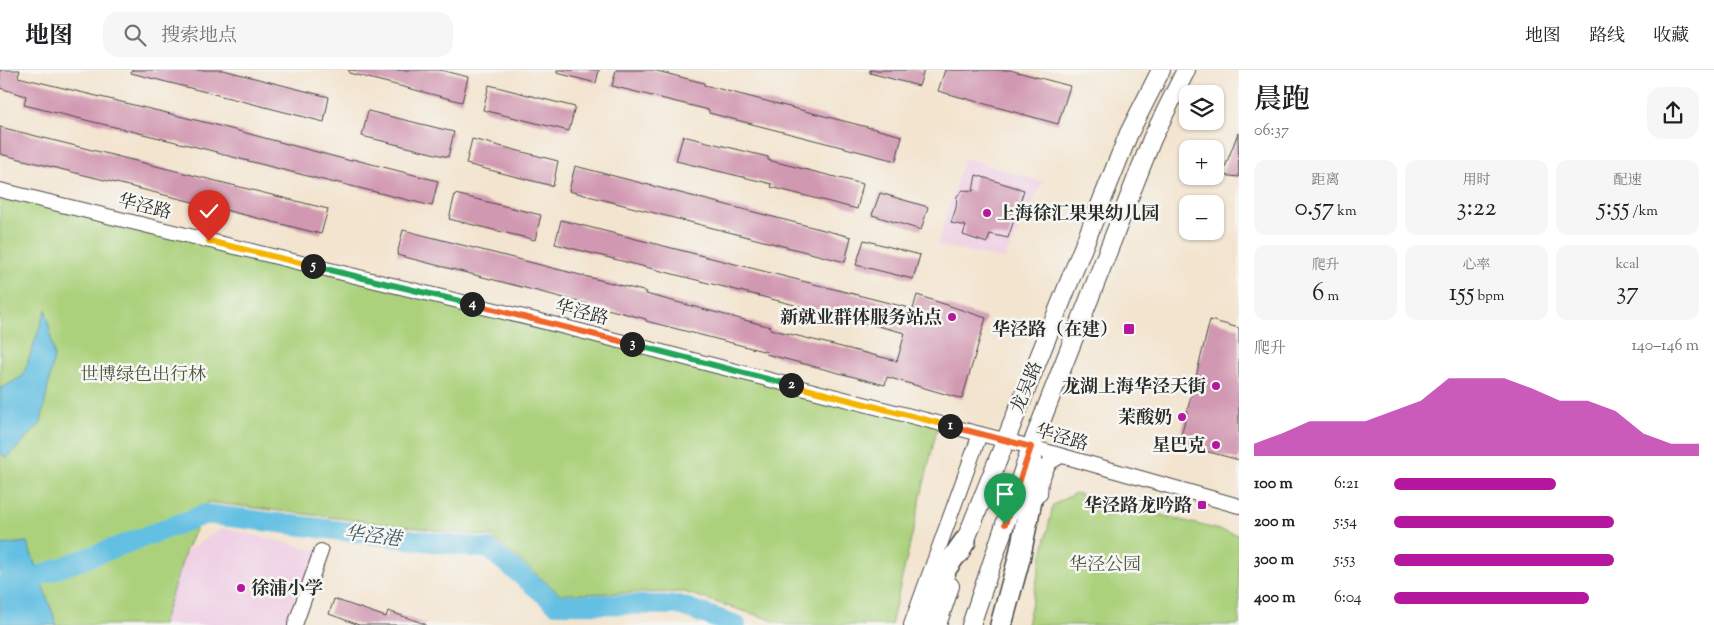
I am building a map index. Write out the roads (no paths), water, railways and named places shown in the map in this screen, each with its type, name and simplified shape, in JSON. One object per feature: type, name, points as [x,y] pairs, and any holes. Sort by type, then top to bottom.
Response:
[{"type":"highway","points":[[1001,625],[1016,573],[1033,491],[1031,447]]},
{"type":"highway","points":[[925,625],[946,568],[964,541]]},
{"type":"main road","name":"龙吴路","points":[[937,625],[964,541],[1129,133],[1161,70]]},
{"type":"main road","name":"龙吴路","points":[[971,625],[1031,447],[1152,139],[1186,70]]},
{"type":"street","name":"华泾路","points":[[0,190],[557,325],[1005,440],[1239,506]]},
{"type":"street","points":[[911,625],[980,434]]},
{"type":"street","points":[[1009,625],[1039,506],[1042,481],[1050,462],[1061,456]]},
{"type":"street","points":[[295,625],[321,552]]},
{"type":"water","points":[[46,309],[54,356],[41,423],[7,458],[0,453],[0,389],[23,376]]},
{"type":"water","points":[[27,542],[57,625],[0,625],[0,545]]},
{"type":"waterway","name":"华泾港","points":[[0,586],[38,576],[206,514],[489,549],[556,604],[679,605],[736,625]]},
{"type":"place","name":"上海徐汇果果幼儿园","points":[[987,213]]},
{"type":"place","name":"新就业群体服务站点","points":[[952,317]]},
{"type":"place","name":"华泾路（在建）","points":[[1129,329]]},
{"type":"place","name":"龙湖上海华泾天街","points":[[1216,386]]},
{"type":"place","name":"茉酸奶","points":[[1182,417]]},
{"type":"place","name":"星巴克","points":[[1216,445]]},
{"type":"place","name":"华泾路龙吟路","points":[[1202,505]]},
{"type":"place","name":"徐浦小学","points":[[241,588]]},
{"type":"park label","name":"世博绿色出行林","points":[[143,374]]},
{"type":"park label","name":"华泾公园","points":[[1105,564]]}]
